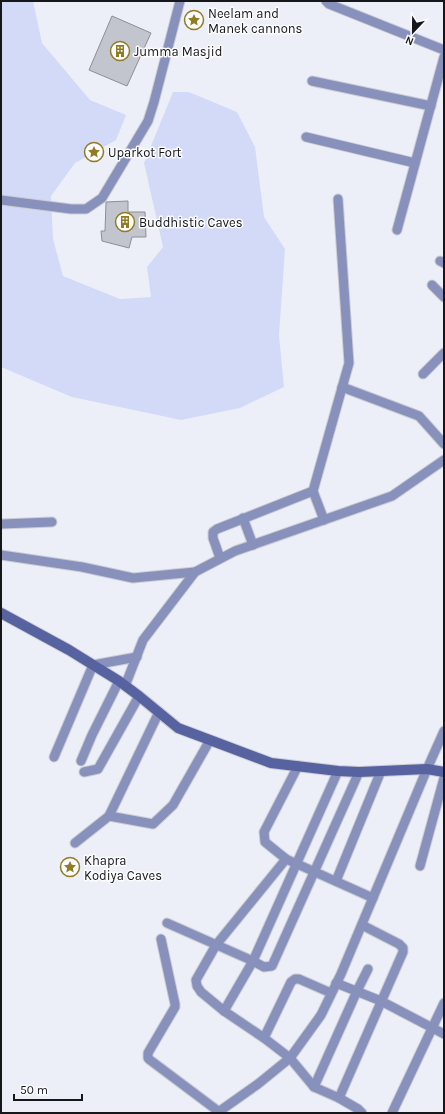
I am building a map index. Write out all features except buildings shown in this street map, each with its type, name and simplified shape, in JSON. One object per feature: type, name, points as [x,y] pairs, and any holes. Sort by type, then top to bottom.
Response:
[{"type":"street","points":[[1,200],[71,209],[86,209],[102,198],[148,121],[180,1]]},
{"type":"street","points":[[326,1],[329,4],[444,50]]},
{"type":"street","points":[[398,230],[444,57]]},
{"type":"street","points":[[312,81],[431,106]]},
{"type":"street","points":[[306,137],[415,163]]},
{"type":"street","points":[[324,520],[313,491],[349,363],[338,199]]},
{"type":"street","points":[[432,285],[444,296]]},
{"type":"street","points":[[423,374],[442,359]]},
{"type":"street","points":[[342,387],[419,416],[444,444]]},
{"type":"street","points":[[81,761],[92,735],[137,657],[143,640],[195,572],[235,551],[392,496],[444,460]]},
{"type":"street","points":[[220,558],[213,538],[213,532],[217,529],[313,491]]},
{"type":"street","points":[[243,518],[252,545]]},
{"type":"street","points":[[1,524],[52,522]]},
{"type":"street","points":[[1,555],[82,567],[134,578],[195,572]]},
{"type":"street","points":[[1,613],[69,650],[93,665],[139,696],[178,728],[271,763],[338,771],[381,772],[427,769],[444,772]]},
{"type":"street","points":[[93,665],[137,657]]},
{"type":"street","points":[[54,757],[93,665]]},
{"type":"street","points":[[84,772],[98,769],[139,696]]},
{"type":"street","points":[[75,843],[109,816],[159,712]]},
{"type":"street","points":[[161,939],[175,1008],[148,1053],[148,1058],[217,1112],[258,1084],[290,1058],[321,1015],[362,925],[444,731]]},
{"type":"street","points":[[109,816],[153,824],[173,806],[210,740]]},
{"type":"street","points":[[298,766],[264,832],[265,842],[286,859],[373,898]]},
{"type":"street","points":[[224,1011],[253,961],[338,771]]},
{"type":"street","points":[[166,923],[264,967],[268,968],[272,966],[359,772]]},
{"type":"street","points":[[336,881],[381,772]]},
{"type":"street","points":[[420,866],[444,778]]},
{"type":"street","points":[[286,859],[216,945],[196,980],[197,986],[201,992],[224,1011],[264,1038],[290,1058],[314,1087],[339,1098],[362,1113]]},
{"type":"street","points":[[339,1098],[404,948],[400,944],[362,925]]},
{"type":"street","points":[[314,1087],[368,969]]},
{"type":"street","points":[[264,1038],[291,982],[295,979],[300,979],[331,993]]},
{"type":"street","points":[[336,983],[381,1002],[444,1034]]},
{"type":"street","points":[[392,1113],[444,1004]]},
{"type":"shaded area","points":[[1,1],[33,1],[42,43],[90,100],[126,115],[116,140],[75,163],[51,196],[53,239],[63,276],[120,299],[151,297],[147,267],[163,247],[144,163],[173,92],[189,92],[237,112],[255,147],[264,217],[285,249],[279,335],[284,387],[240,408],[181,420],[72,397],[1,367]]},
{"type":"place","name":"Neelam and Manek cannons","points":[[194,20]]},
{"type":"place","name":"Jumma Masjid","points":[[120,51]]},
{"type":"place","name":"Uparkot Fort","points":[[94,152]]},
{"type":"place","name":"Buddhistic Caves","points":[[125,222]]},
{"type":"place","name":"Khapra Kodiya Caves","points":[[70,867]]}]
